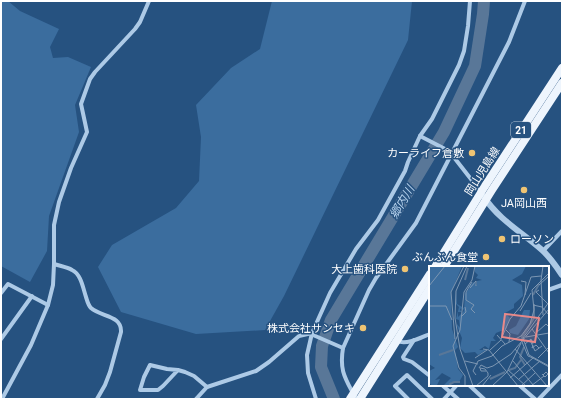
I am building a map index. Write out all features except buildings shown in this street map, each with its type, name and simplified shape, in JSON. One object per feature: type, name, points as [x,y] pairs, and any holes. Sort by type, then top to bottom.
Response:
[{"type":"main road","name":"岡山児島線","points":[[435,266],[562,68]]},
{"type":"main road","name":"岡山児島線","points":[[445,266],[562,83]]},
{"type":"main road","points":[[354,398],[397,341],[429,276]]},
{"type":"main road","points":[[354,398],[417,302],[429,289]]},
{"type":"street","points":[[2,396],[31,345],[48,305],[53,285],[54,225],[59,202],[71,168],[87,132],[81,104],[90,79],[135,29],[140,22],[149,1]]},
{"type":"street","points":[[316,399],[308,373],[307,355],[312,334],[330,293],[356,249],[382,213],[405,171],[421,137],[432,120],[459,65],[464,51],[470,1]]},
{"type":"street","points":[[354,398],[343,374],[341,358],[343,348],[368,290],[416,223],[450,152],[509,42],[525,1]]},
{"type":"street","points":[[421,137],[450,152],[486,200],[508,223],[543,251],[555,264],[562,275]]},
{"type":"street","points":[[543,251],[562,231]]},
{"type":"street","points":[[54,264],[73,270],[77,273],[92,308],[118,322],[121,327],[110,372],[97,399]]},
{"type":"street","points":[[1,293],[8,284],[48,305]]},
{"type":"street","points":[[549,290],[562,285]]},
{"type":"street","points":[[1,339],[32,296]]},
{"type":"street","points":[[196,399],[206,388],[256,371],[269,362],[299,336],[312,334],[343,348]]},
{"type":"street","points":[[397,341],[402,343],[429,334]]},
{"type":"street","points":[[414,340],[404,356],[404,359],[412,362],[429,375]]},
{"type":"street","points":[[178,370],[158,390],[140,390],[150,365],[178,370],[185,372],[194,376],[206,388]]},
{"type":"street","points":[[408,399],[394,386],[407,375],[432,399]]},
{"type":"street","points":[[539,399],[562,375]]},
{"type":"street","points":[[470,386],[484,399]]},
{"type":"street","points":[[520,386],[535,399]]},
{"type":"street","points":[[444,399],[449,389],[458,399]]},
{"type":"shaded area","points":[[1,1],[8,1],[20,11],[59,29],[50,47],[53,58],[68,57],[91,67],[75,105],[79,132],[49,216],[47,251],[30,282],[1,266]]},
{"type":"shaded area","points":[[272,1],[412,1],[408,40],[284,296],[265,330],[196,334],[121,312],[98,267],[112,245],[176,208],[199,181],[201,137],[196,105],[231,68],[260,49]]},
{"type":"waterway","name":"郷内川","points":[[334,399],[321,367],[322,346],[331,320],[444,132],[475,66],[484,1]]},
{"type":"place","name":"カーライフ倉敷","points":[[472,153]]},
{"type":"place","name":"JA岡山西","points":[[524,190]]},
{"type":"place","name":"ローソン","points":[[502,239]]},
{"type":"place","name":"ぶんぶん食堂","points":[[486,257]]},
{"type":"place","name":"大上歯科医院","points":[[405,269]]},
{"type":"place","name":"株式会社サンセキ","points":[[363,328]]}]
